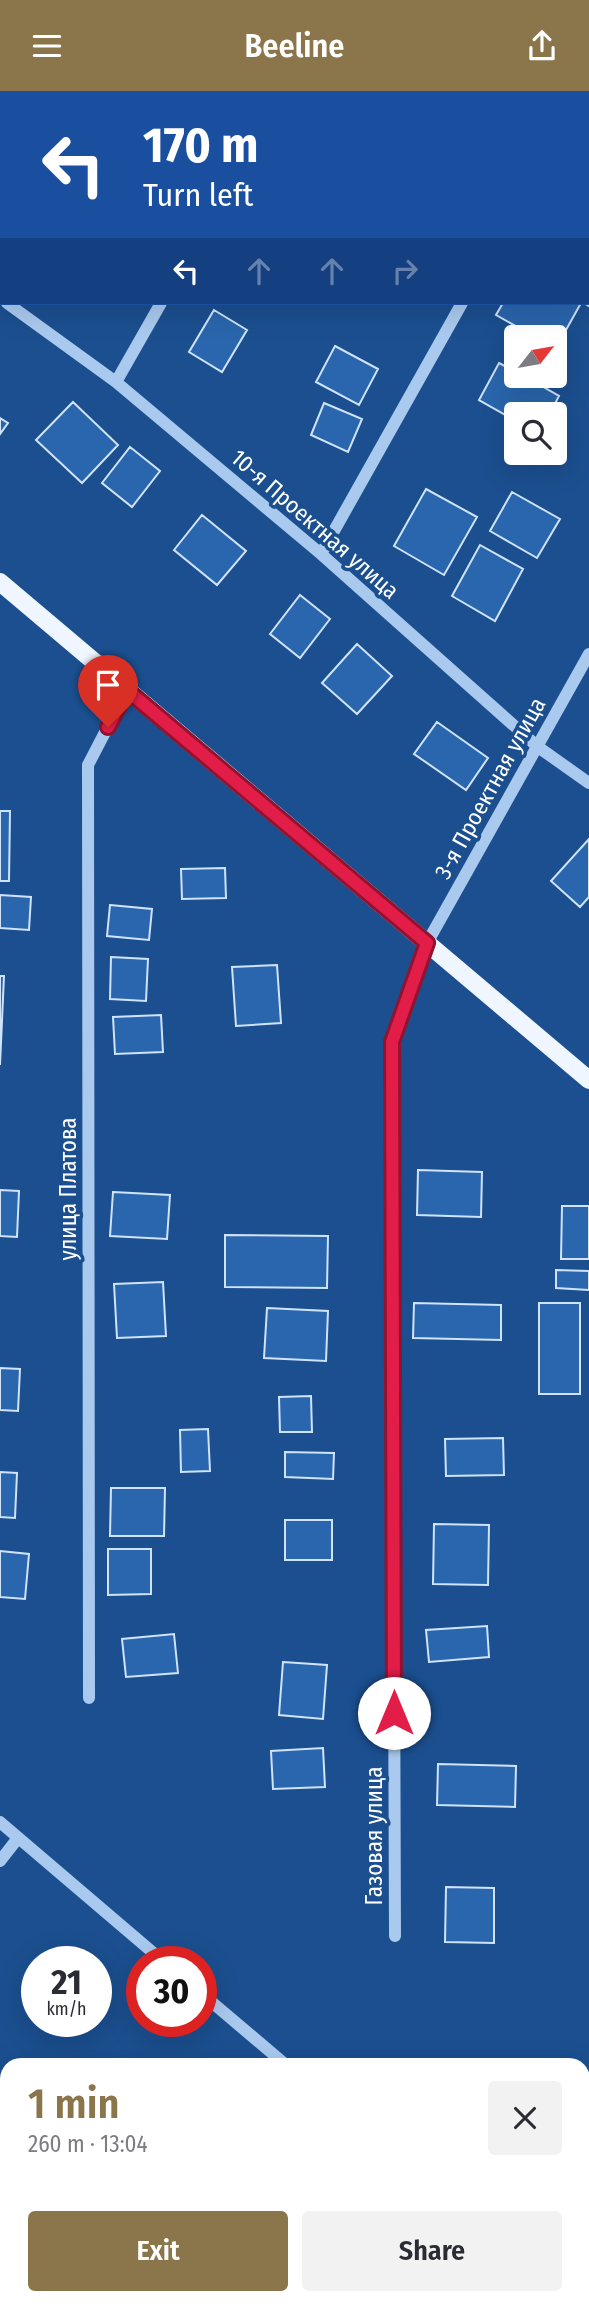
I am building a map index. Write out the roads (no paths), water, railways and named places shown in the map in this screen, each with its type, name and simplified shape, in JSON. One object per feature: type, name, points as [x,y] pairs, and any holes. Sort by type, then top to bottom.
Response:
[{"type":"main road","points":[[0,582],[589,1080]]},
{"type":"street","name":"10-я Проектная улица","points":[[11,305],[116,382],[321,554],[538,747],[589,783]]},
{"type":"street","points":[[116,382],[160,305]]},
{"type":"street","points":[[321,554],[461,305]]},
{"type":"street","name":"3-я Проектная улица","points":[[427,943],[589,654]]},
{"type":"street","name":"улица Платова","points":[[89,1698],[88,765],[127,690]]},
{"type":"street","name":"Газовая улица","points":[[395,1936],[392,1042],[427,943]]},
{"type":"street","points":[[0,1822],[145,1946]]},
{"type":"street","points":[[0,1861],[18,1838]]},
{"type":"street","points":[[217,2007],[278,2058]]}]
